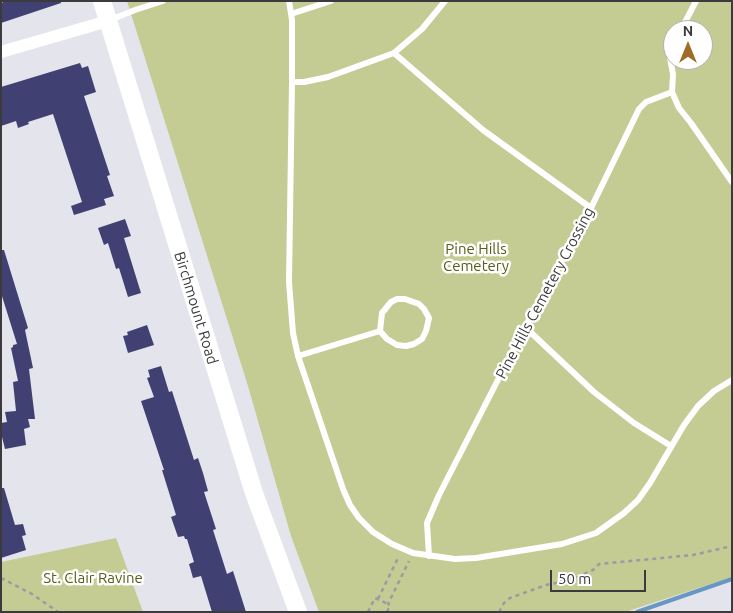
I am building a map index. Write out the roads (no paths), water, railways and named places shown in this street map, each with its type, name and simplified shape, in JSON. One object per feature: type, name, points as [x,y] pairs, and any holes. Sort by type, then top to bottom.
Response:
[{"type":"main road","name":"Birchmount Road","points":[[102,1],[251,484],[298,612]]},
{"type":"street","points":[[1,52],[108,21]]},
{"type":"lane","points":[[108,21],[163,1]]},
{"type":"lane","points":[[289,1],[291,14],[292,82],[289,282],[293,332],[298,356],[343,489],[350,505],[359,518],[374,532],[413,553],[455,559],[476,558],[562,544],[596,533],[624,513],[638,500],[650,484],[684,425],[702,402],[714,391],[732,380]]},
{"type":"lane","points":[[291,14],[331,1]]},
{"type":"lane","points":[[292,82],[304,82],[328,77],[394,52],[422,29],[445,1]]},
{"type":"lane","points":[[686,20],[696,1]]},
{"type":"lane","points":[[394,52],[483,130],[591,208]]},
{"type":"lane","points":[[673,70],[672,92],[679,108],[732,182]]},
{"type":"lane","name":"Pine Hills Cemetery Crossing","points":[[429,556],[427,523],[439,496],[525,327],[591,208],[639,109],[646,102],[672,92]]},
{"type":"lane","points":[[397,299],[406,299],[419,304],[429,318],[426,332],[414,344],[406,346],[397,345],[386,339],[380,331],[382,313],[391,302],[397,299]]},
{"type":"lane","points":[[525,327],[594,392],[634,423],[671,446]]},
{"type":"lane","points":[[298,356],[380,331]]},
{"type":"waterway","points":[[637,612],[732,579]]},
{"type":"park label","name":"Pine Hills Cemetery","points":[[476,258]]},
{"type":"park label","name":"St. Clair Ravine","points":[[93,578]]}]
